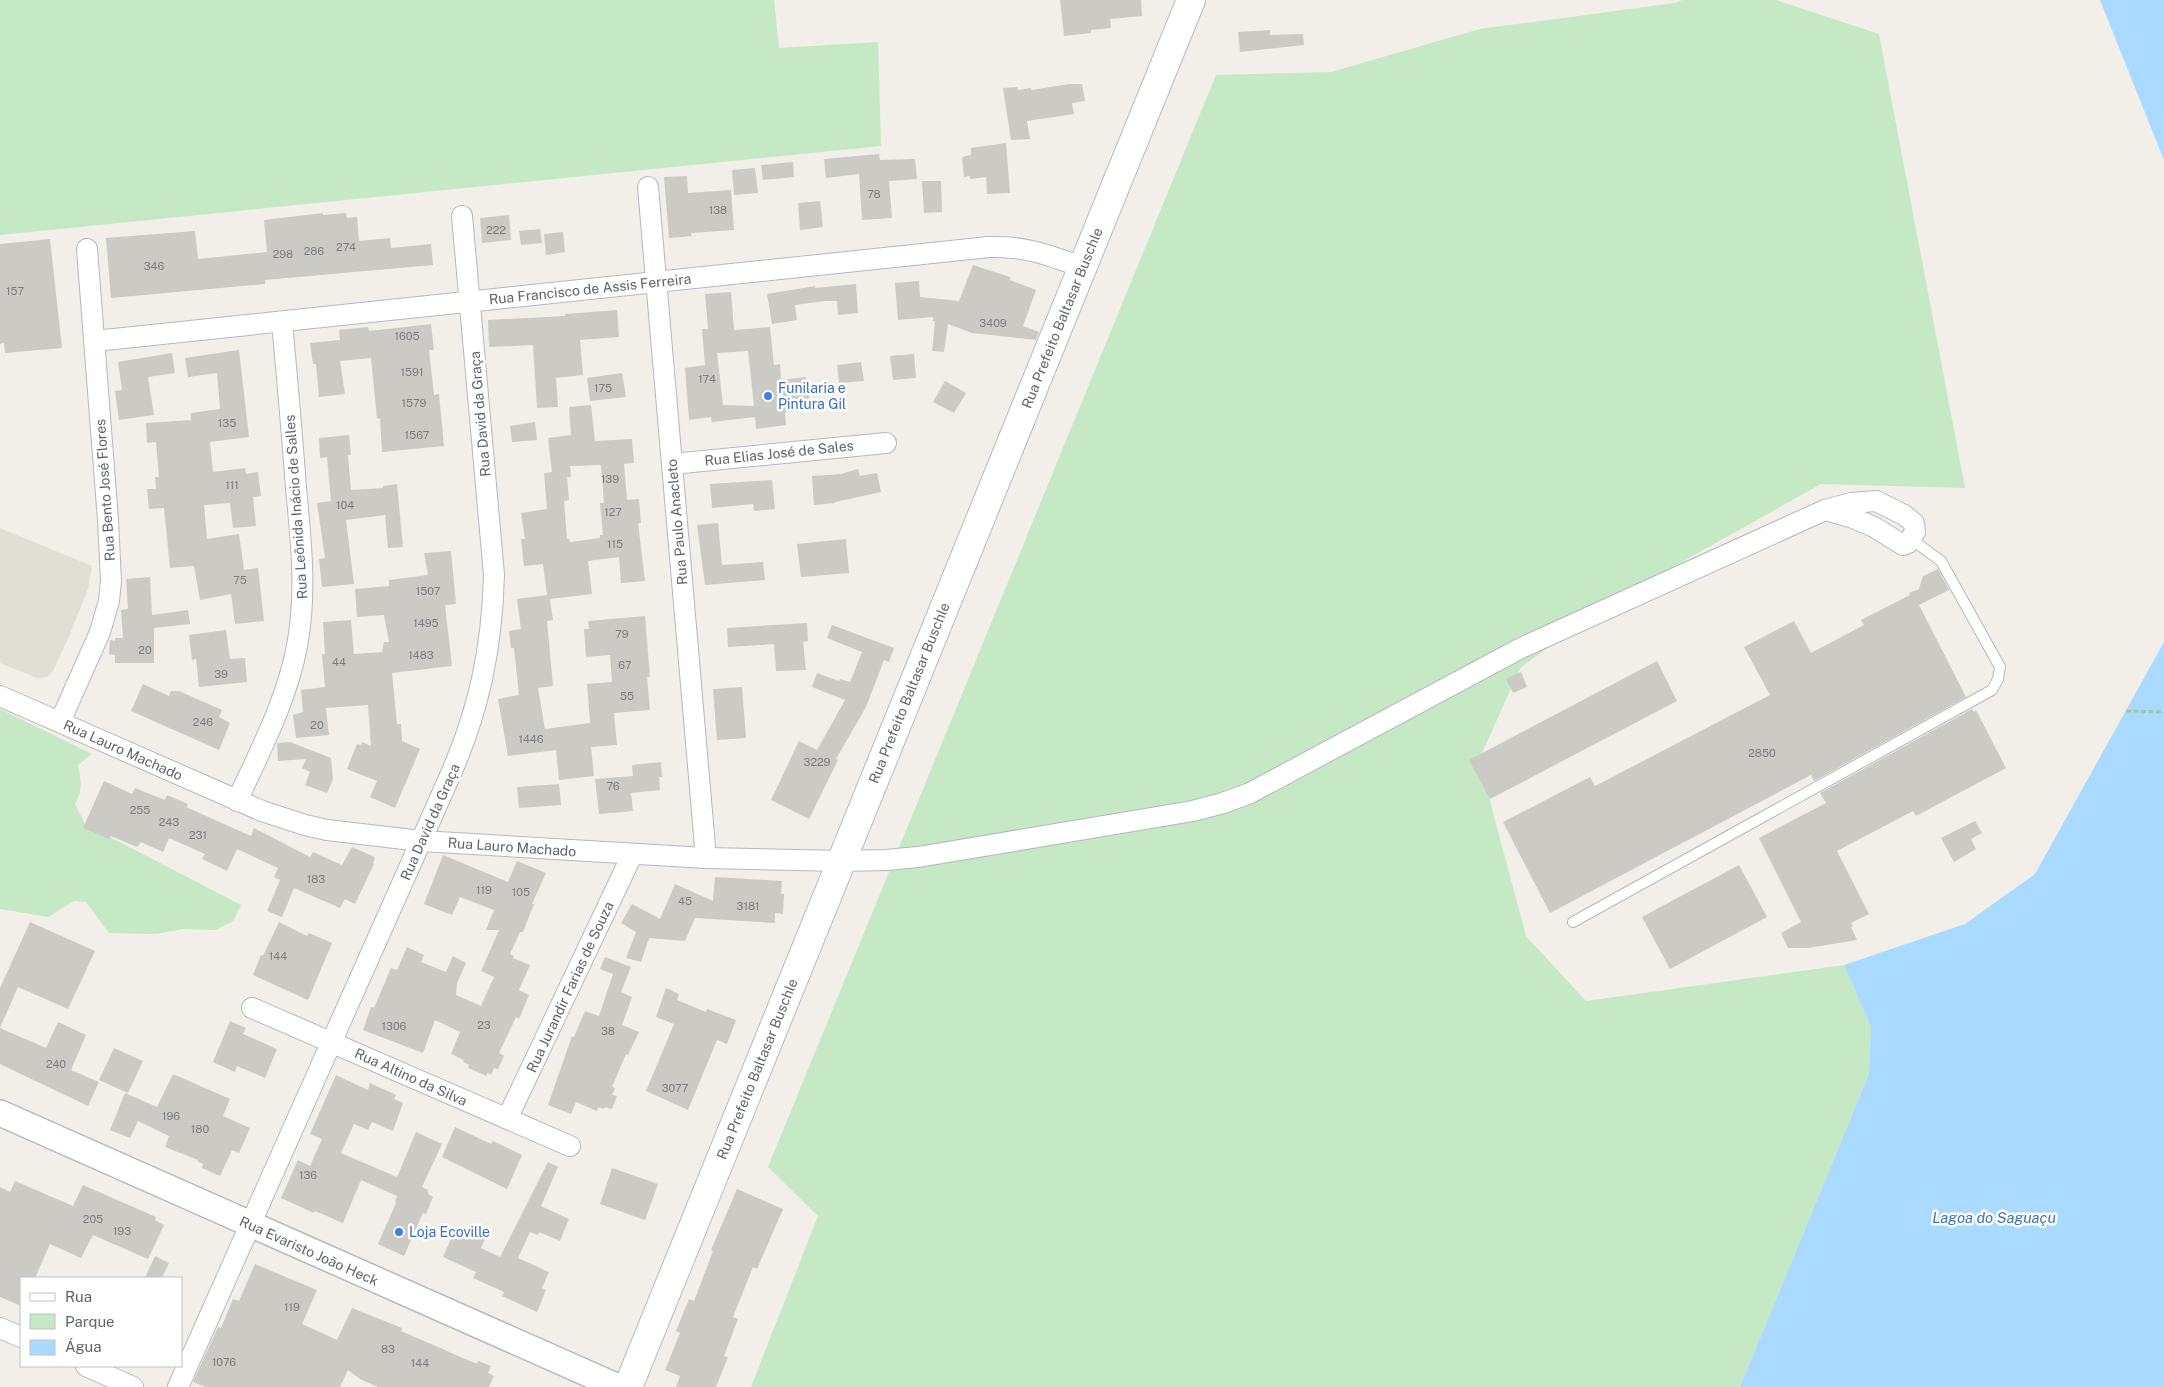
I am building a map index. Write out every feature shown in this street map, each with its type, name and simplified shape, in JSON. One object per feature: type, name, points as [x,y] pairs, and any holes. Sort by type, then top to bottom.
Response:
[{"type":"main road","name":"Rua Prefeito Baltasar Buschle","points":[[628,1387],[1191,0]]},
{"type":"street","name":"Rua Paulo Anacleto","points":[[648,187],[706,858]]},
{"type":"street","name":"Rua David da Graça","points":[[178,1387],[463,746],[473,718],[489,648],[493,614],[494,575],[462,216]]},
{"type":"street","name":"Rua Francisco de Assis Ferreira","points":[[94,341],[1013,246],[1035,251],[1082,267]]},
{"type":"street","name":"Rua Bento José Flores","points":[[60,722],[100,632],[109,601],[111,581],[111,557],[86,249]]},
{"type":"street","name":"Rua Leônida Inácio de Salles","points":[[237,801],[289,677],[300,628],[302,576],[300,531],[282,322]]},
{"type":"street","name":"Rua Elias José de Sales","points":[[672,464],[886,442]]},
{"type":"street","name":"Rua Lauro Machado","points":[[0,696],[237,801],[305,825],[360,835],[421,841],[632,855],[841,861],[886,860],[918,857],[1193,811],[1223,803],[1278,779],[1520,648],[1825,510],[1851,503],[1876,501],[1904,515],[1914,524],[1915,532],[1911,539]]},
{"type":"street","points":[[1878,529],[1891,509]]},
{"type":"street","points":[[1825,510],[1853,518],[1878,529],[1903,545],[1911,539]]},
{"type":"street","name":"Rua Jurandir Farias de Souza","points":[[507,1119],[632,855]]},
{"type":"street","name":"Rua Altino da Silva","points":[[252,1008],[570,1146]]},
{"type":"street","name":"Rua Evaristo João Heck","points":[[0,1114],[618,1387]]},
{"type":"street","points":[[0,1328],[20,1337]]},
{"type":"street","points":[[88,1367],[133,1387]]},
{"type":"lane","points":[[1573,922],[1992,690],[1998,679],[2000,667],[1941,561],[1911,539]]},
{"type":"path","points":[[2126,710],[2164,712]]},
{"type":"shaded area","points":[[0,528],[92,566],[88,589],[70,634],[53,671],[48,676],[42,678],[37,678],[0,663]]},
{"type":"green space","points":[[0,0],[774,0],[779,48],[878,42],[881,146],[0,235]]},
{"type":"green space","points":[[1682,0],[1776,0],[1879,34],[1965,488],[1821,484],[1614,600],[1520,668],[1479,760],[1526,936],[1586,1001],[1844,965],[1871,1027],[1869,1074],[1740,1387],[751,1387],[818,1216],[768,1167],[1216,75],[1331,72],[1480,29],[1675,3]]},
{"type":"green space","points":[[0,709],[92,754],[78,765],[81,785],[75,804],[85,824],[241,905],[233,921],[216,930],[184,929],[155,934],[109,933],[86,902],[74,901],[48,917],[0,909]]},
{"type":"water","points":[[2100,0],[2164,0],[2164,160]]},
{"type":"water","name":"Lagoa do Saguaçu","points":[[2164,642],[2164,1387],[1740,1387],[1869,1074],[1871,1027],[1844,965],[1965,924],[2035,874]]},
{"type":"building","points":[[1060,0],[1141,0],[1142,16],[1110,19],[1111,28],[1091,30],[1091,33],[1064,36]]},
{"type":"building","points":[[1270,30],[1270,35],[1303,34],[1304,45],[1240,52],[1238,32]]},
{"type":"building","points":[[1069,84],[1082,84],[1085,101],[1072,103],[1074,114],[1027,121],[1030,139],[1011,140],[1003,88],[1017,87],[1018,90],[1031,88],[1031,90]]},
{"type":"building","points":[[1006,143],[1010,193],[987,194],[986,177],[970,179],[970,176],[964,177],[962,157],[971,155],[971,148]]},
{"type":"building","points":[[879,154],[880,160],[915,159],[917,179],[889,181],[892,218],[862,220],[859,174],[826,178],[824,159]]},
{"type":"building","points":[[793,162],[794,177],[763,180],[761,165]]},
{"type":"building","points":[[755,168],[758,193],[734,195],[732,170]]},
{"type":"building","points":[[687,176],[688,193],[731,190],[734,230],[691,233],[692,236],[669,238],[664,177]]},
{"type":"building","points":[[922,181],[941,181],[942,212],[924,213]]},
{"type":"building","points":[[820,201],[823,227],[800,230],[798,203]]},
{"type":"building","points":[[323,213],[323,215],[346,213],[347,218],[357,217],[359,241],[390,238],[391,248],[431,244],[433,265],[265,280],[265,284],[111,298],[106,238],[195,231],[198,259],[267,252],[264,220]]},
{"type":"building","points":[[509,215],[511,240],[482,243],[480,218]]},
{"type":"building","points":[[540,229],[542,243],[521,245],[519,231]]},
{"type":"building","points":[[563,232],[565,252],[546,255],[544,234]]},
{"type":"building","points":[[50,239],[62,348],[5,353],[4,343],[0,344],[0,244]]},
{"type":"building","points":[[973,265],[1010,277],[1010,280],[1036,290],[1023,326],[1039,332],[1036,340],[972,333],[948,324],[944,352],[932,351],[935,321],[933,321],[933,317],[898,320],[895,283],[919,281],[920,297],[959,301]]},
{"type":"building","points":[[856,284],[858,313],[838,315],[837,301],[825,301],[795,305],[797,320],[772,324],[767,294],[815,286],[815,288]]},
{"type":"building","points":[[731,292],[734,330],[770,327],[774,365],[780,364],[781,380],[806,377],[811,410],[785,412],[786,425],[756,429],[755,417],[712,422],[711,417],[689,420],[685,368],[705,365],[702,329],[708,329],[705,294]],"holes":[[[748,351],[754,406],[723,405],[717,353]]]},
{"type":"building","points":[[617,310],[619,337],[580,340],[583,375],[556,378],[558,407],[537,408],[533,345],[489,347],[488,320],[565,316],[565,314]]},
{"type":"building","points":[[431,324],[434,350],[429,350],[434,395],[439,394],[444,446],[382,452],[380,418],[377,419],[371,358],[340,361],[345,394],[319,397],[316,364],[313,364],[310,343],[340,340],[339,330],[368,327],[369,331]]},
{"type":"building","points":[[239,350],[249,437],[210,442],[213,472],[245,468],[246,474],[258,472],[261,496],[253,497],[256,526],[233,528],[230,503],[204,505],[207,539],[239,534],[244,570],[258,568],[264,621],[235,624],[231,594],[200,600],[194,566],[170,568],[164,508],[149,509],[147,489],[156,489],[155,477],[159,477],[156,442],[147,443],[146,423],[191,420],[191,413],[220,409],[217,373],[188,377],[185,358]]},
{"type":"building","points":[[172,353],[175,373],[148,377],[154,415],[119,420],[115,391],[122,390],[118,362]]},
{"type":"building","points":[[914,354],[916,378],[893,380],[890,356]]},
{"type":"building","points":[[861,362],[864,381],[839,383],[837,365]]},
{"type":"building","points":[[622,373],[626,397],[590,401],[587,378]]},
{"type":"building","points":[[945,381],[966,393],[954,413],[933,402]]},
{"type":"building","points":[[591,405],[595,441],[632,439],[634,463],[624,464],[627,500],[639,499],[641,523],[638,523],[645,581],[621,583],[619,557],[588,561],[592,594],[550,599],[553,620],[547,621],[553,686],[538,688],[545,729],[590,723],[587,684],[612,682],[610,655],[586,657],[584,629],[589,629],[588,621],[645,616],[650,677],[647,677],[650,710],[614,713],[617,745],[591,747],[594,776],[559,780],[556,750],[508,756],[498,699],[519,695],[514,648],[511,648],[509,631],[521,629],[517,599],[547,595],[543,564],[524,566],[521,539],[525,539],[521,513],[547,509],[544,473],[552,472],[548,438],[571,435],[569,407]],"holes":[[[601,465],[604,503],[600,503],[603,535],[600,535],[600,538],[570,542],[570,539],[567,539],[564,501],[569,500],[567,477],[571,477],[570,466]]]},
{"type":"building","points":[[535,422],[537,440],[512,442],[510,426]]},
{"type":"building","points":[[349,435],[351,455],[348,455],[351,490],[383,488],[383,486],[397,484],[403,547],[388,548],[385,515],[346,520],[354,584],[322,587],[319,559],[325,558],[317,503],[331,501],[327,457],[320,458],[319,438]]},
{"type":"building","points":[[858,469],[860,476],[877,473],[881,492],[835,503],[814,505],[812,476],[841,474]]},
{"type":"building","points":[[772,480],[775,509],[754,511],[753,504],[712,508],[710,484]]},
{"type":"building","points":[[718,523],[722,565],[763,562],[765,580],[705,585],[697,525]]},
{"type":"building","points":[[846,539],[849,573],[801,577],[797,544]]},
{"type":"building","points":[[451,551],[456,604],[445,605],[452,666],[392,673],[397,724],[401,724],[402,741],[420,749],[395,808],[370,797],[377,781],[347,769],[357,744],[361,745],[362,742],[371,746],[368,705],[326,708],[329,735],[296,738],[293,715],[303,712],[301,690],[325,687],[322,654],[325,654],[323,622],[351,620],[354,654],[382,652],[384,642],[389,642],[384,615],[357,617],[355,589],[389,586],[389,580],[428,575],[424,553]]},
{"type":"building","points":[[1938,569],[1949,590],[1919,605],[1966,697],[1814,781],[1811,775],[1550,913],[1503,822],[1590,777],[1595,786],[1770,695],[1744,647],[1794,621],[1811,653],[1864,625],[1861,620],[1910,595],[1909,593],[1919,589],[1923,576]]},
{"type":"building","points":[[150,577],[152,615],[188,610],[190,624],[154,628],[154,663],[115,663],[115,655],[109,654],[110,640],[115,641],[115,638],[123,638],[121,610],[128,609],[126,579]]},
{"type":"building","points":[[807,623],[808,641],[803,642],[806,670],[776,671],[774,644],[728,647],[727,628]]},
{"type":"building","points":[[832,625],[894,648],[889,662],[884,660],[866,707],[836,759],[838,760],[809,819],[771,800],[799,741],[817,750],[845,700],[812,687],[817,673],[839,681],[840,679],[850,682],[862,652],[827,638]]},
{"type":"building","points":[[226,630],[230,659],[245,658],[247,682],[199,687],[196,659],[192,660],[189,635]]},
{"type":"building","points":[[1657,661],[1677,701],[1490,799],[1469,760]]},
{"type":"building","points":[[1521,672],[1527,687],[1513,693],[1506,679]]},
{"type":"building","points":[[143,684],[169,696],[171,691],[179,691],[222,710],[219,717],[230,723],[219,750],[131,711]]},
{"type":"building","points":[[742,687],[746,738],[717,740],[713,689]]},
{"type":"building","points":[[1972,709],[1974,712],[1976,710],[2006,768],[1916,816],[1913,811],[1837,851],[1869,914],[1851,923],[1857,940],[1808,948],[1788,948],[1781,933],[1801,922],[1759,838],[1826,803],[1820,793]]},
{"type":"building","points":[[290,742],[331,758],[333,779],[327,793],[305,785],[310,772],[302,768],[306,759],[278,761],[277,743]]},
{"type":"building","points":[[661,762],[662,777],[659,777],[660,790],[631,793],[633,811],[599,814],[595,779],[633,776],[632,765]]},
{"type":"building","points":[[104,781],[132,794],[135,788],[165,800],[167,795],[188,804],[186,807],[251,836],[254,828],[310,857],[313,852],[342,865],[352,847],[375,857],[374,864],[355,904],[345,899],[340,908],[294,888],[282,917],[267,911],[280,880],[274,877],[278,868],[237,849],[227,871],[202,859],[205,854],[169,838],[163,852],[141,842],[137,847],[111,836],[109,839],[83,828]]},
{"type":"building","points":[[559,784],[561,805],[519,808],[517,787]]},
{"type":"building","points":[[1975,821],[1982,833],[1971,839],[1976,849],[1954,862],[1941,838]]},
{"type":"building","points":[[443,855],[508,882],[517,861],[546,873],[532,904],[534,904],[523,932],[520,932],[510,954],[514,956],[513,958],[530,965],[519,990],[529,995],[519,1019],[516,1017],[499,1053],[504,1056],[498,1069],[494,1068],[491,1075],[487,1073],[487,1076],[468,1068],[469,1065],[463,1062],[464,1060],[451,1054],[460,1032],[435,1020],[423,1053],[363,1030],[371,1007],[374,1008],[391,968],[397,970],[407,947],[424,955],[421,962],[446,972],[453,956],[466,963],[457,983],[456,995],[481,1006],[494,977],[481,971],[499,930],[486,930],[494,910],[460,897],[452,915],[424,904]]},
{"type":"building","points":[[1739,865],[1767,917],[1670,969],[1642,917]]},
{"type":"building","points":[[715,877],[782,881],[781,894],[784,894],[783,914],[775,913],[775,923],[695,918],[685,941],[649,938],[641,962],[626,958],[636,932],[621,923],[632,904],[660,919],[675,884],[713,901]]},
{"type":"building","points":[[30,922],[95,951],[68,1009],[18,987],[0,1028],[0,988]]},
{"type":"building","points":[[279,922],[307,936],[309,933],[332,943],[308,1000],[253,975],[261,955],[263,956]]},
{"type":"building","points":[[605,957],[631,967],[621,992],[632,997],[622,1025],[639,1032],[628,1055],[626,1054],[612,1087],[615,1088],[612,1095],[617,1096],[612,1109],[598,1107],[597,1111],[576,1102],[571,1114],[548,1105],[572,1036],[574,1037],[585,1011],[599,1016],[613,974],[600,969]]},
{"type":"building","points":[[666,988],[679,994],[677,1000],[706,1012],[707,1009],[736,1020],[727,1044],[717,1040],[688,1110],[646,1091],[674,1024],[656,1017]]},
{"type":"building","points":[[230,1021],[246,1028],[243,1034],[277,1049],[265,1078],[237,1066],[235,1072],[213,1062]]},
{"type":"building","points":[[58,1022],[86,1035],[71,1070],[99,1082],[88,1106],[0,1064],[0,1028],[46,1048]]},
{"type":"building","points":[[114,1048],[143,1061],[128,1093],[99,1080]]},
{"type":"building","points":[[173,1074],[230,1099],[223,1116],[250,1128],[239,1153],[232,1150],[220,1176],[202,1168],[203,1164],[198,1160],[165,1147],[169,1136],[138,1121],[130,1138],[110,1130],[125,1093],[157,1107]]},
{"type":"building","points":[[336,1075],[368,1090],[370,1083],[396,1095],[394,1099],[403,1103],[393,1131],[372,1122],[368,1130],[354,1124],[341,1153],[397,1177],[416,1132],[442,1144],[422,1187],[428,1190],[428,1194],[433,1197],[426,1214],[423,1213],[404,1256],[378,1244],[396,1203],[397,1196],[361,1180],[343,1223],[315,1211],[314,1213],[281,1198],[298,1160],[310,1166],[322,1139],[310,1134]]},
{"type":"building","points":[[455,1127],[491,1144],[493,1141],[522,1155],[507,1189],[442,1157]]},
{"type":"building","points":[[548,1162],[558,1167],[541,1206],[569,1219],[560,1241],[539,1232],[538,1235],[530,1232],[518,1258],[549,1272],[542,1288],[546,1290],[537,1312],[502,1296],[504,1292],[473,1278],[476,1272],[443,1257],[456,1227],[485,1239],[481,1248],[500,1257]]},
{"type":"building","points":[[612,1168],[658,1184],[645,1220],[600,1204]]},
{"type":"building","points":[[15,1181],[73,1206],[83,1185],[156,1217],[155,1220],[164,1225],[148,1259],[93,1235],[81,1258],[50,1244],[35,1277],[20,1277],[20,1306],[0,1297],[0,1187],[10,1192]]},
{"type":"building","points":[[737,1189],[783,1209],[757,1269],[753,1267],[733,1317],[738,1319],[724,1356],[728,1357],[716,1387],[676,1387],[680,1376],[665,1370],[680,1333],[676,1331],[689,1299],[694,1301],[713,1251],[711,1250]]},
{"type":"building","points":[[155,1256],[169,1263],[162,1277],[145,1277]]},
{"type":"building","points":[[255,1264],[317,1290],[302,1324],[337,1340],[352,1308],[402,1328],[401,1331],[477,1364],[478,1361],[491,1366],[488,1373],[494,1376],[489,1387],[378,1387],[360,1379],[348,1370],[340,1387],[205,1387],[193,1382],[218,1327],[221,1328],[233,1299],[239,1301]]},
{"type":"place","name":"Funilaria e Pintura Gil","points":[[768,396]]},
{"type":"place","name":"Loja Ecoville","points":[[399,1232]]}]
